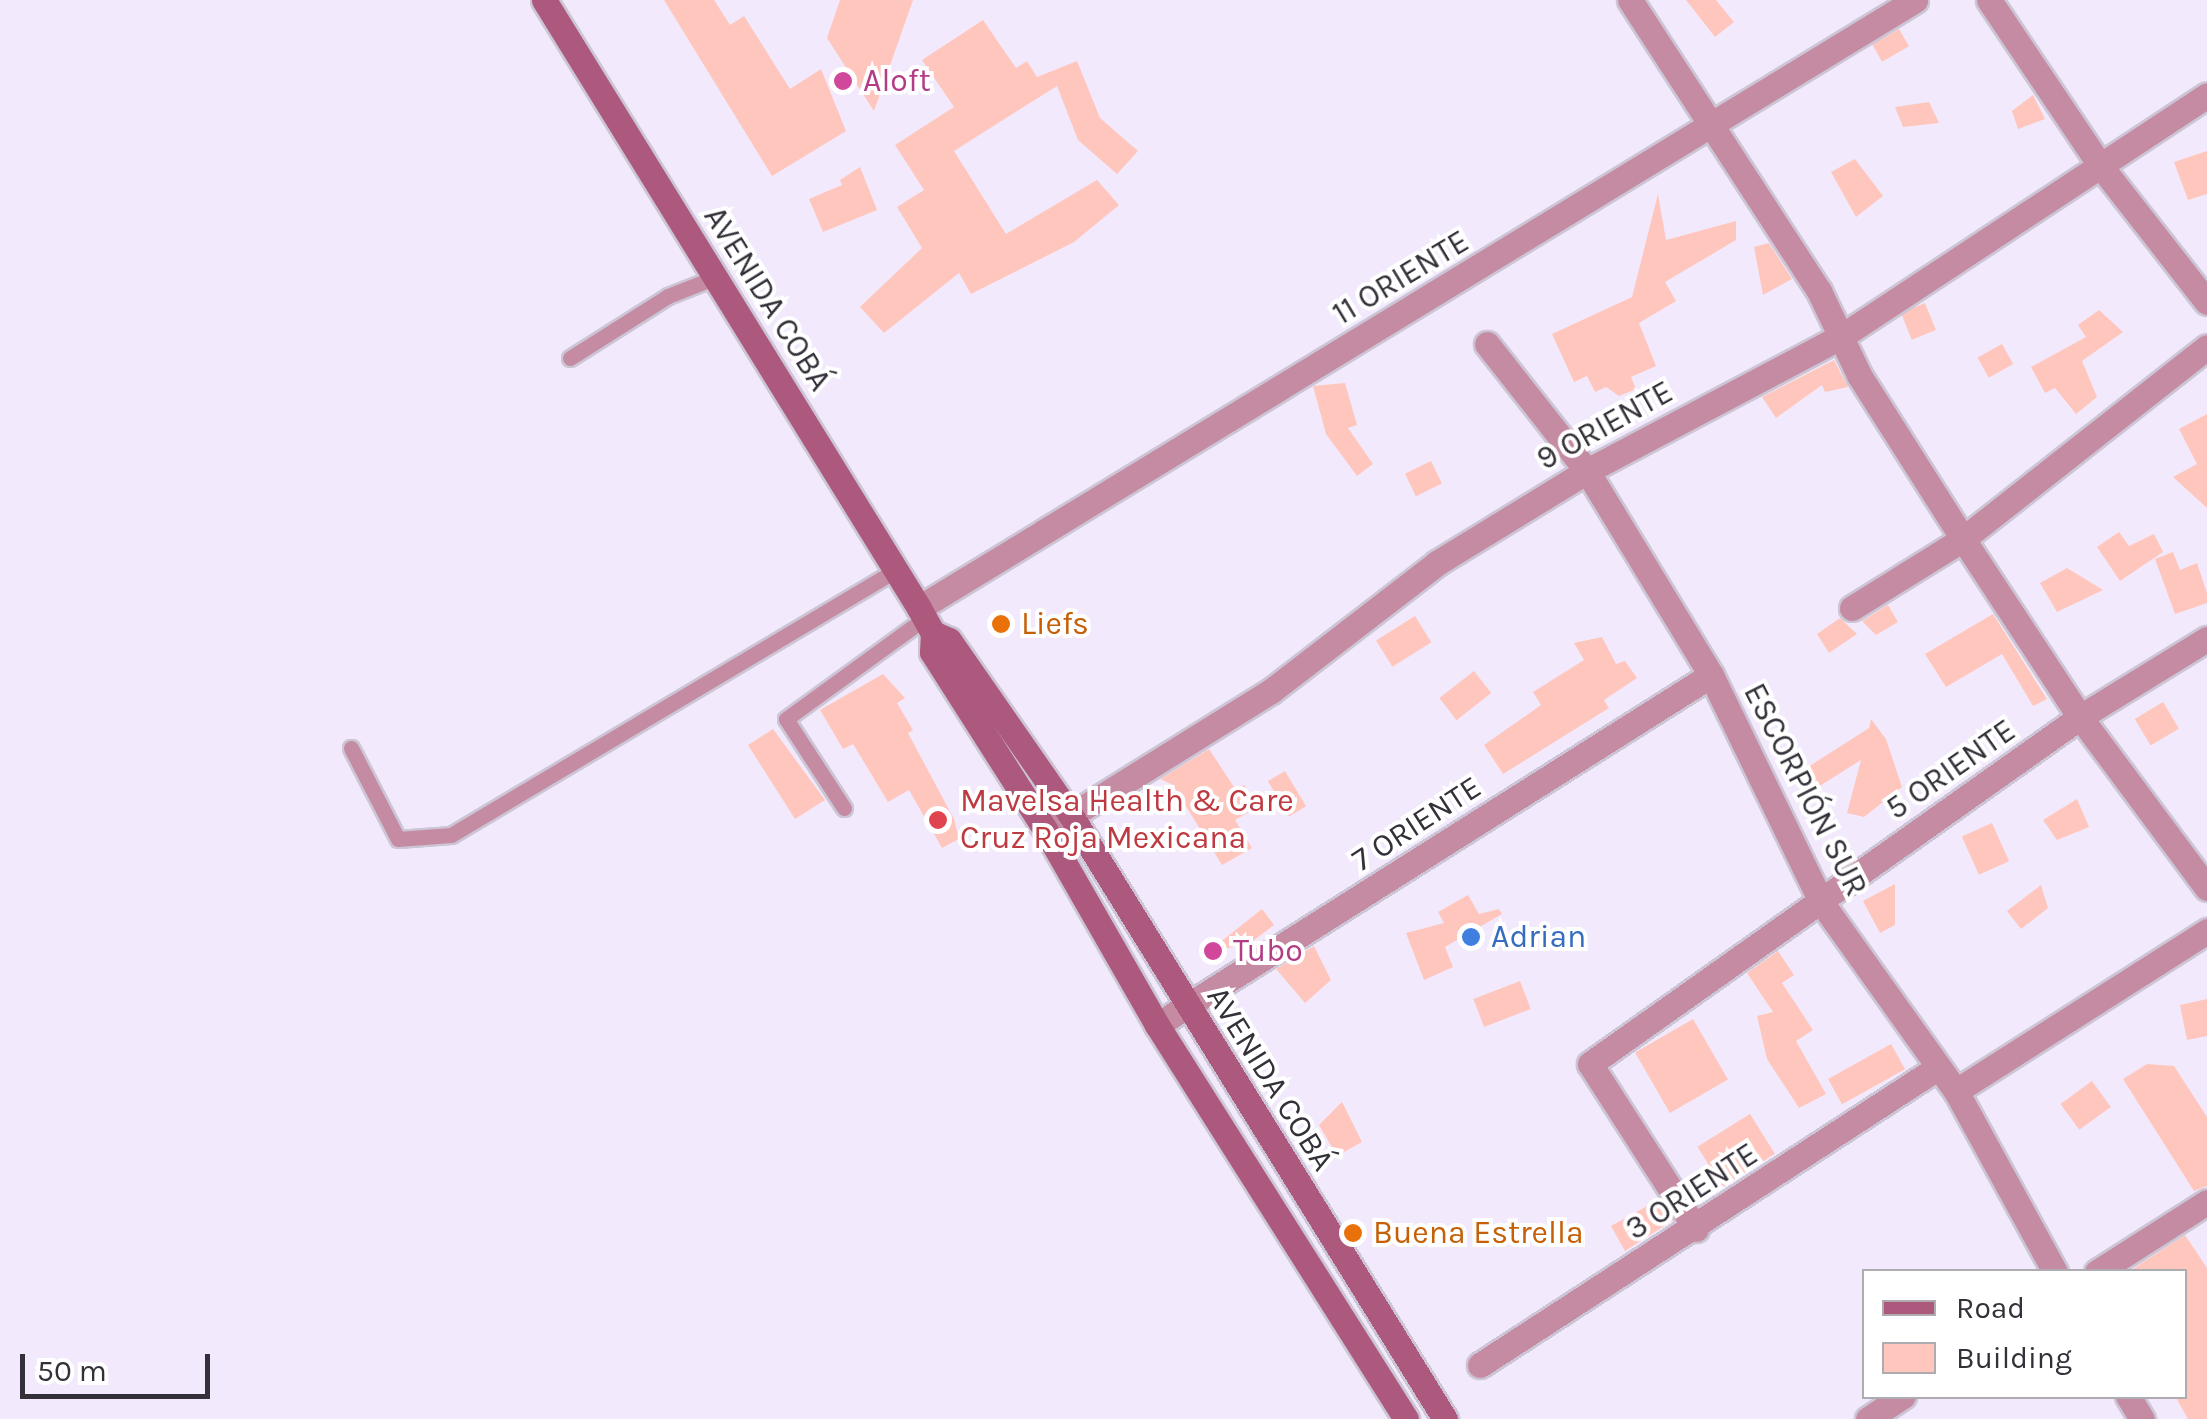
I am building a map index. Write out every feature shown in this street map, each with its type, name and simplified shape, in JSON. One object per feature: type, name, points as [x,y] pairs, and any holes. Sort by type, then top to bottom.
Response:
[{"type":"main road","name":"AVENIDA COBÁ","points":[[544,0],[926,620],[950,640],[1070,814],[1445,1419]]},
{"type":"main road","name":"AVENIDA COBÁ","points":[[926,620],[932,652],[1046,831],[1157,1025],[1406,1419]]},
{"type":"street","points":[[1630,0],[1842,336],[1858,375],[1963,538],[2080,718],[2207,888]]},
{"type":"street","name":"11 ORIENTE","points":[[926,620],[1915,0]]},
{"type":"street","points":[[1988,0],[2099,164],[2207,302]]},
{"type":"street","name":"9 ORIENTE","points":[[1046,831],[1271,691],[1438,562],[1586,470],[1842,336],[2207,95]]},
{"type":"street","name":"ESCORPIÓN SUR","points":[[1488,344],[1586,470],[1711,675],[1821,902],[1956,1091],[2053,1269]]},
{"type":"street","points":[[1852,608],[1963,538],[2207,347]]},
{"type":"street","name":"5 ORIENTE","points":[[1696,1230],[1590,1064],[2080,718],[2207,638]]},
{"type":"street","name":"7 ORIENTE","points":[[1157,1025],[1711,675]]},
{"type":"street","points":[[1956,1091],[2207,931]]},
{"type":"street","name":"3 ORIENTE","points":[[1480,1365],[1696,1230],[1937,1068]]},
{"type":"street","points":[[2103,1269],[2207,1202]]},
{"type":"street","points":[[1868,1419],[1898,1399]]},
{"type":"lane","points":[[570,358],[668,296],[716,278]]},
{"type":"lane","points":[[351,748],[398,839],[451,835],[896,570]]},
{"type":"lane","points":[[844,808],[786,719],[926,620]]},
{"type":"building","name":"Aloft","points":[[664,0],[714,0],[730,25],[744,16],[790,89],[821,69],[846,131],[772,176]]},
{"type":"building","points":[[840,0],[913,0],[874,111],[827,38]]},
{"type":"building","points":[[1686,0],[1716,0],[1734,22],[1715,37]]},
{"type":"building","points":[[983,20],[1016,68],[1027,61],[1037,77],[1077,61],[1100,118],[1138,151],[1117,174],[1078,140],[1057,86],[954,151],[1006,234],[1097,180],[1119,205],[1074,242],[971,294],[959,273],[884,333],[860,307],[922,248],[897,207],[924,190],[895,145],[954,107],[922,60]]},
{"type":"building","points":[[1899,29],[1909,46],[1882,62],[1872,44]]},
{"type":"building","points":[[2033,95],[2045,119],[2018,129],[2012,111]]},
{"type":"building","points":[[1929,102],[1939,123],[1903,127],[1895,107]]},
{"type":"building","points":[[2207,151],[2207,194],[2188,200],[2174,162]]},
{"type":"building","points":[[1855,159],[1883,196],[1856,217],[1831,172]]},
{"type":"building","points":[[860,167],[877,210],[823,232],[809,199],[842,185],[840,180]]},
{"type":"building","points":[[1658,194],[1666,240],[1736,221],[1736,240],[1665,282],[1676,301],[1639,323],[1656,366],[1631,377],[1636,389],[1619,396],[1606,387],[1595,392],[1587,376],[1574,382],[1552,334],[1632,297]]},
{"type":"building","points":[[1769,243],[1792,279],[1763,295],[1754,247]]},
{"type":"building","points":[[1925,303],[1936,330],[1912,340],[1901,313]]},
{"type":"building","points":[[2099,310],[2123,332],[2082,361],[2097,397],[2076,414],[2055,388],[2045,393],[2031,367],[2086,337],[2078,325]]},
{"type":"building","points":[[2002,344],[2013,364],[1989,378],[1978,358]]},
{"type":"building","points":[[1834,360],[1848,387],[1825,392],[1822,385],[1776,418],[1762,397]]},
{"type":"building","points":[[1345,383],[1357,425],[1348,428],[1373,464],[1357,476],[1326,434],[1313,386]]},
{"type":"building","points":[[2207,414],[2207,508],[2173,477],[2197,464],[2179,429]]},
{"type":"building","points":[[1431,461],[1442,483],[1416,496],[1405,474]]},
{"type":"building","points":[[2119,532],[2129,546],[2154,534],[2163,552],[2120,581],[2097,547]]},
{"type":"building","points":[[2173,552],[2180,570],[2197,563],[2207,593],[2207,603],[2175,614],[2155,559]]},
{"type":"building","points":[[2067,568],[2103,590],[2057,612],[2040,583]]},
{"type":"building","points":[[1888,605],[1898,622],[1876,635],[1862,621]]},
{"type":"building","points":[[1993,614],[2047,699],[2033,706],[2002,654],[1946,687],[1925,654]]},
{"type":"building","points":[[1415,616],[1431,642],[1392,667],[1376,640]]},
{"type":"building","points":[[1840,618],[1857,634],[1829,653],[1817,634]]},
{"type":"building","points":[[1602,637],[1616,664],[1625,661],[1637,678],[1604,700],[1609,708],[1503,774],[1484,745],[1541,705],[1533,692],[1584,660],[1574,643]]},
{"type":"building","points":[[1474,671],[1491,693],[1457,720],[1439,698]]},
{"type":"building","points":[[883,674],[905,698],[897,703],[913,730],[908,733],[954,819],[959,839],[942,848],[909,790],[888,802],[853,744],[843,749],[820,710]]},
{"type":"building","points":[[2163,702],[2179,729],[2151,746],[2135,719]]},
{"type":"building","points":[[1871,719],[1886,739],[1902,787],[1864,817],[1847,813],[1861,760],[1807,794],[1794,776],[1869,728]]},
{"type":"building","points":[[773,729],[825,800],[795,819],[748,745]]},
{"type":"building","points":[[1209,749],[1236,790],[1244,785],[1258,807],[1235,820],[1252,848],[1222,865],[1173,785],[1160,779]]},
{"type":"building","points":[[1285,771],[1306,806],[1289,816],[1268,781]]},
{"type":"building","points":[[2077,799],[2089,827],[2057,840],[2043,820]]},
{"type":"building","points":[[1992,823],[2009,861],[1979,875],[1962,836]]},
{"type":"building","points":[[1895,884],[1895,925],[1880,933],[1863,901]]},
{"type":"building","points":[[2041,885],[2048,908],[2021,929],[2007,911]]},
{"type":"building","points":[[1468,895],[1479,914],[1499,909],[1502,914],[1445,947],[1453,967],[1424,980],[1406,933],[1444,923],[1438,912]]},
{"type":"building","points":[[1262,909],[1274,925],[1253,941],[1204,955]]},
{"type":"building","points":[[1314,946],[1331,980],[1305,1003],[1276,969]]},
{"type":"building","points":[[1778,951],[1794,975],[1782,983],[1813,1030],[1796,1041],[1826,1094],[1799,1108],[1767,1059],[1757,1016],[1773,1012],[1747,973]]},
{"type":"building","points":[[1520,981],[1531,1009],[1484,1027],[1473,999]]},
{"type":"building","points":[[2207,999],[2207,1036],[2187,1040],[2180,1005]]},
{"type":"building","points":[[1693,1019],[1728,1080],[1670,1113],[1635,1052]]},
{"type":"building","points":[[1891,1044],[1905,1069],[1842,1104],[1828,1079]]},
{"type":"building","points":[[2147,1064],[2174,1066],[2207,1117],[2207,1186],[2194,1191],[2123,1079]]},
{"type":"building","points":[[2092,1081],[2111,1107],[2079,1130],[2060,1104]]},
{"type":"building","points":[[1342,1102],[1362,1142],[1337,1156],[1319,1125]]},
{"type":"building","points":[[1750,1114],[1775,1154],[1722,1187],[1697,1147]]},
{"type":"building","points":[[1658,1200],[1672,1221],[1625,1251],[1611,1226]]},
{"type":"building","points":[[2185,1235],[2207,1268],[2207,1419],[2188,1419],[2177,1399],[2187,1399],[2187,1269],[2133,1269]]},
{"type":"place","name":"Aloft","points":[[843,81]]},
{"type":"place","name":"Liefs","points":[[1001,624]]},
{"type":"place","name":"Mavelsa Health & Care Cruz Roja Mexicana","points":[[938,820]]},
{"type":"place","name":"Adrian","points":[[1471,937]]},
{"type":"place","name":"Tubo","points":[[1213,951]]},
{"type":"place","name":"Buena Estrella","points":[[1353,1233]]}]
